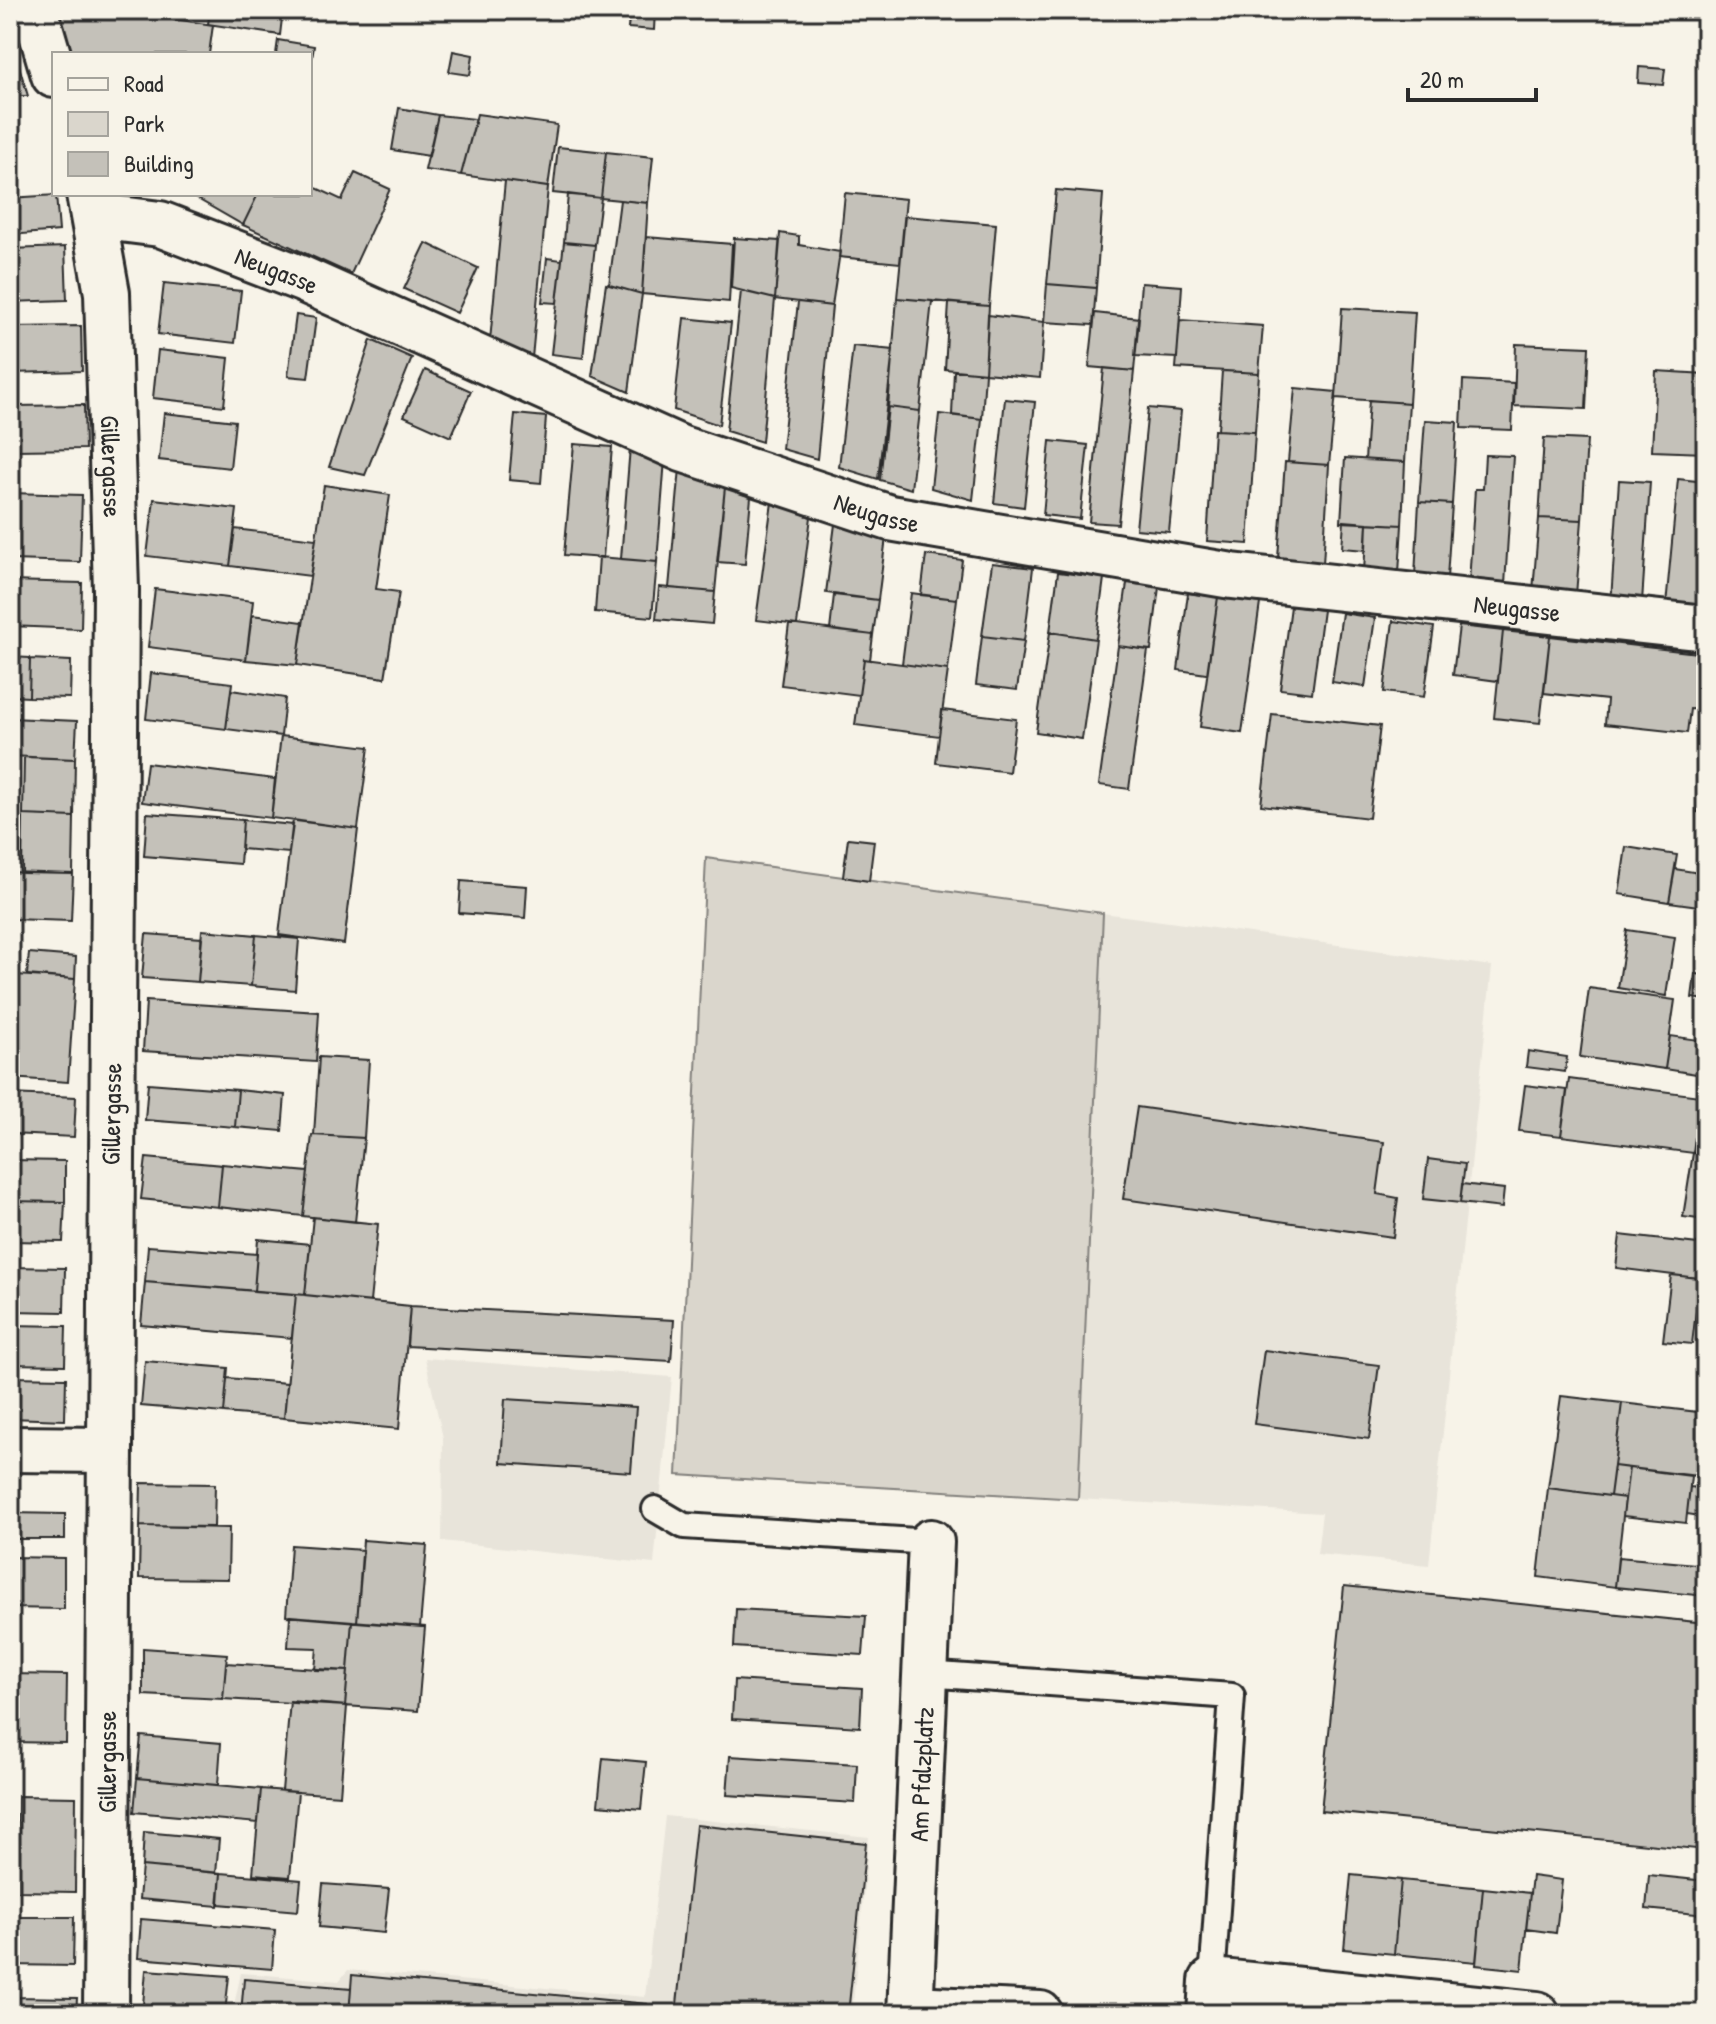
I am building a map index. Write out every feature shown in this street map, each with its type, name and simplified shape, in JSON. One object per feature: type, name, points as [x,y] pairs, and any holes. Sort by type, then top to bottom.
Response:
[{"type":"street","points":[[35,10],[52,68]]},
{"type":"street","name":"Neugasse","points":[[93,205],[160,224],[302,279],[682,449],[890,518],[1232,576],[1706,628]]},
{"type":"street","name":"Gillergasse","points":[[93,205],[107,293],[116,590],[106,2014]]},
{"type":"street","points":[[10,1449],[108,1450]]},
{"type":"street","name":"Am Pfalzplatz","points":[[931,1542],[910,2011],[1040,2014]]},
{"type":"street","points":[[1211,1998],[1537,2014]]},
{"type":"lane","points":[[655,1509],[684,1526],[931,1542]]},
{"type":"lane","points":[[925,1674],[1232,1696],[1211,1998]]},
{"type":"shaded area","points":[[1103,913],[1492,966],[1429,1565],[1317,1554],[1322,1513],[1078,1499]]},
{"type":"shaded area","points":[[425,1358],[672,1377],[654,1564],[442,1541],[443,1438]]},
{"type":"shaded area","points":[[665,1816],[869,1837],[852,2014],[232,2014],[241,1973],[339,1981],[348,1970],[645,1997]]},
{"type":"green space","points":[[706,858],[1103,913],[1078,1499],[677,1475]]},
{"type":"building","points":[[59,10],[116,10],[213,25],[209,52],[71,52]]},
{"type":"building","points":[[210,10],[283,10],[280,35],[208,24]]},
{"type":"building","points":[[441,10],[456,10],[454,16],[440,14]]},
{"type":"building","points":[[630,10],[655,10],[654,30],[628,28]]},
{"type":"building","points":[[278,40],[314,46],[312,58],[312,52],[276,52]]},
{"type":"building","points":[[453,51],[473,55],[470,75],[449,72]]},
{"type":"building","points":[[16,56],[28,96],[10,96],[10,57]]},
{"type":"building","points":[[1639,67],[1665,69],[1663,85],[1638,83]]},
{"type":"building","points":[[399,108],[438,115],[429,156],[392,150]]},
{"type":"building","points":[[477,114],[557,125],[548,187],[461,175]]},
{"type":"building","points":[[438,115],[476,119],[461,175],[425,170]]},
{"type":"building","points":[[558,147],[606,152],[601,198],[553,193]]},
{"type":"building","points":[[606,152],[653,157],[648,203],[601,198]]},
{"type":"building","points":[[355,173],[390,189],[351,274],[243,225],[257,196],[312,196],[312,186],[342,200]]},
{"type":"building","points":[[505,181],[548,187],[532,358],[490,341]]},
{"type":"building","points":[[1056,190],[1103,194],[1096,288],[1047,284]]},
{"type":"building","points":[[845,193],[906,199],[900,263],[839,257]]},
{"type":"building","points":[[568,194],[601,198],[595,245],[564,242]]},
{"type":"building","points":[[56,196],[59,231],[10,235],[10,198]]},
{"type":"building","points":[[192,196],[257,196],[243,225]]},
{"type":"building","points":[[620,200],[648,203],[642,294],[609,285]]},
{"type":"building","points":[[905,216],[996,224],[989,306],[897,298]]},
{"type":"building","points":[[780,233],[799,236],[799,245],[840,252],[832,306],[775,299]]},
{"type":"building","points":[[646,237],[732,244],[729,302],[642,294]]},
{"type":"building","points":[[734,238],[780,241],[775,299],[731,288]]},
{"type":"building","points":[[564,242],[595,245],[583,358],[551,354]]},
{"type":"building","points":[[426,243],[478,268],[457,313],[404,289]]},
{"type":"building","points":[[65,247],[67,300],[10,302],[10,249]]},
{"type":"building","points":[[547,258],[562,260],[557,303],[542,302]]},
{"type":"building","points":[[164,283],[241,291],[235,343],[158,334]]},
{"type":"building","points":[[1141,283],[1182,286],[1177,358],[1135,356]]},
{"type":"building","points":[[606,284],[642,294],[629,392],[592,376]]},
{"type":"building","points":[[1047,284],[1096,288],[1093,325],[1044,322]]},
{"type":"building","points":[[741,291],[775,299],[762,442],[726,431]]},
{"type":"building","points":[[897,298],[932,301],[920,411],[888,407]]},
{"type":"building","points":[[798,302],[832,306],[817,459],[782,449]]},
{"type":"building","points":[[949,303],[989,306],[985,373],[945,369]]},
{"type":"building","points":[[1342,308],[1415,312],[1409,403],[1336,398]]},
{"type":"building","points":[[1095,313],[1139,318],[1134,371],[1089,367]]},
{"type":"building","points":[[296,315],[316,318],[308,378],[288,376]]},
{"type":"building","points":[[988,315],[1044,322],[1040,378],[985,373]]},
{"type":"building","points":[[684,318],[731,323],[719,425],[674,410]]},
{"type":"building","points":[[1180,320],[1263,326],[1259,373],[1176,368]]},
{"type":"building","points":[[81,326],[82,371],[10,373],[10,327]]},
{"type":"building","points":[[371,340],[412,358],[365,475],[329,467]]},
{"type":"building","points":[[1516,344],[1589,347],[1586,409],[1514,406]]},
{"type":"building","points":[[853,346],[893,350],[878,479],[839,467]]},
{"type":"building","points":[[158,350],[229,358],[224,406],[153,398]]},
{"type":"building","points":[[1104,368],[1134,371],[1118,524],[1089,522]]},
{"type":"building","points":[[425,370],[471,391],[451,437],[404,416]]},
{"type":"building","points":[[954,370],[985,373],[982,419],[952,415]]},
{"type":"building","points":[[1222,371],[1259,373],[1255,432],[1218,430]]},
{"type":"building","points":[[1656,371],[1706,374],[1706,453],[1652,451]]},
{"type":"building","points":[[1463,380],[1514,383],[1512,430],[1461,428]]},
{"type":"building","points":[[1295,388],[1336,392],[1329,465],[1288,462]]},
{"type":"building","points":[[1005,399],[1035,402],[1024,507],[994,503]]},
{"type":"building","points":[[1369,400],[1409,403],[1405,462],[1365,460]]},
{"type":"building","points":[[84,405],[85,449],[15,450],[14,406]]},
{"type":"building","points":[[888,407],[920,411],[911,489],[880,480]]},
{"type":"building","points":[[1148,408],[1181,411],[1169,532],[1136,529]]},
{"type":"building","points":[[164,413],[235,421],[230,468],[159,460]]},
{"type":"building","points":[[515,414],[546,417],[541,483],[509,480]]},
{"type":"building","points":[[939,414],[982,419],[973,500],[931,488]]},
{"type":"building","points":[[1425,420],[1457,422],[1452,504],[1419,502]]},
{"type":"building","points":[[1214,430],[1255,432],[1248,544],[1207,541]]},
{"type":"building","points":[[1544,438],[1587,440],[1582,520],[1539,518]]},
{"type":"building","points":[[1050,441],[1088,445],[1080,519],[1043,515]]},
{"type":"building","points":[[574,444],[612,447],[603,558],[564,555]]},
{"type":"building","points":[[630,447],[665,459],[657,562],[621,559]]},
{"type":"building","points":[[1485,455],[1513,456],[1505,585],[1469,583],[1475,489],[1483,489]]},
{"type":"building","points":[[1345,458],[1405,462],[1402,525],[1341,522]]},
{"type":"building","points":[[1285,462],[1329,465],[1323,564],[1278,558]]},
{"type":"building","points":[[680,468],[725,487],[715,592],[669,588]]},
{"type":"building","points":[[1678,479],[1706,482],[1706,608],[1666,605]]},
{"type":"building","points":[[1619,480],[1650,482],[1642,602],[1611,600]]},
{"type":"building","points":[[324,485],[390,495],[376,589],[399,592],[385,678],[297,665]]},
{"type":"building","points":[[725,487],[751,497],[745,564],[717,562]]},
{"type":"building","points":[[10,493],[82,495],[80,562],[10,560]]},
{"type":"building","points":[[154,499],[237,509],[230,566],[147,556]]},
{"type":"building","points":[[772,502],[811,517],[797,625],[756,620]]},
{"type":"building","points":[[1419,502],[1452,504],[1447,578],[1415,576]]},
{"type":"building","points":[[1539,518],[1582,520],[1576,595],[1533,591]]},
{"type":"building","points":[[1344,521],[1367,523],[1366,550],[1342,548]]},
{"type":"building","points":[[1367,523],[1402,525],[1399,573],[1364,571]]},
{"type":"building","points":[[835,524],[886,537],[878,600],[826,593]]},
{"type":"building","points":[[235,529],[316,539],[310,576],[230,566]]},
{"type":"building","points":[[926,555],[962,560],[957,599],[921,595]]},
{"type":"building","points":[[599,557],[657,562],[652,617],[595,612]]},
{"type":"building","points":[[992,563],[1033,568],[1024,641],[982,636]]},
{"type":"building","points":[[1058,572],[1104,578],[1096,639],[1050,632]]},
{"type":"building","points":[[10,581],[82,583],[81,629],[10,626]]},
{"type":"building","points":[[1127,583],[1159,587],[1151,650],[1118,646]]},
{"type":"building","points":[[659,587],[715,592],[712,624],[656,619]]},
{"type":"building","points":[[155,589],[253,601],[246,660],[148,647]]},
{"type":"building","points":[[911,593],[957,599],[948,670],[902,664]]},
{"type":"building","points":[[1188,593],[1218,597],[1207,674],[1178,670]]},
{"type":"building","points":[[834,595],[878,600],[873,635],[830,630]]},
{"type":"building","points":[[1218,597],[1260,603],[1242,733],[1200,727]]},
{"type":"building","points":[[1291,606],[1323,610],[1312,693],[1280,689]]},
{"type":"building","points":[[1342,613],[1375,618],[1365,687],[1332,682]]},
{"type":"building","points":[[252,615],[303,622],[297,665],[246,660]]},
{"type":"building","points":[[1393,621],[1434,627],[1424,697],[1384,692]]},
{"type":"building","points":[[789,624],[873,635],[870,660],[864,659],[859,695],[781,685]]},
{"type":"building","points":[[1459,626],[1503,631],[1498,681],[1453,675]]},
{"type":"building","points":[[1503,631],[1550,636],[1540,723],[1494,718]]},
{"type":"building","points":[[1050,632],[1096,639],[1082,739],[1036,732]]},
{"type":"building","points":[[982,636],[1024,641],[1017,690],[976,685]]},
{"type":"building","points":[[1550,636],[1706,654],[1705,710],[1690,709],[1687,733],[1605,724],[1607,700],[1544,693]]},
{"type":"building","points":[[1118,646],[1148,650],[1129,789],[1099,785]]},
{"type":"building","points":[[10,657],[30,658],[29,697],[10,696]]},
{"type":"building","points":[[30,659],[71,661],[70,698],[29,697]]},
{"type":"building","points":[[864,659],[948,670],[939,736],[855,725]]},
{"type":"building","points":[[151,673],[232,683],[226,729],[146,719]]},
{"type":"building","points":[[231,690],[285,698],[281,736],[226,729]]},
{"type":"building","points":[[942,710],[1016,719],[1009,772],[936,763]]},
{"type":"building","points":[[1272,714],[1380,726],[1369,818],[1261,805]]},
{"type":"building","points":[[10,718],[77,721],[75,759],[10,756]]},
{"type":"building","points":[[281,736],[369,747],[358,829],[271,818]]},
{"type":"building","points":[[24,757],[75,759],[74,817],[23,815]]},
{"type":"building","points":[[147,763],[275,779],[271,818],[142,802]]},
{"type":"building","points":[[1706,766],[1706,813],[1697,812]]},
{"type":"building","points":[[147,813],[243,820],[240,864],[144,856]]},
{"type":"building","points":[[23,815],[74,817],[73,874],[22,873]]},
{"type":"building","points":[[243,820],[293,825],[289,853],[241,849]]},
{"type":"building","points":[[293,820],[358,829],[344,944],[279,935]]},
{"type":"building","points":[[848,838],[874,841],[869,881],[843,877]]},
{"type":"building","points":[[10,842],[22,842],[22,873],[10,872]]},
{"type":"building","points":[[1626,847],[1677,855],[1669,902],[1619,894]]},
{"type":"building","points":[[1675,869],[1706,874],[1706,907],[1669,902]]},
{"type":"building","points":[[10,872],[73,874],[71,921],[10,919]]},
{"type":"building","points":[[461,881],[527,886],[525,918],[459,913]]},
{"type":"building","points":[[202,930],[256,935],[251,986],[198,982]]},
{"type":"building","points":[[1627,930],[1675,937],[1666,996],[1618,988]]},
{"type":"building","points":[[146,934],[202,938],[198,982],[142,978]]},
{"type":"building","points":[[256,935],[299,939],[295,990],[251,986]]},
{"type":"building","points":[[29,953],[76,957],[75,979],[27,975]]},
{"type":"building","points":[[1695,974],[1706,975],[1706,1000],[1692,998]]},
{"type":"building","points":[[16,975],[75,979],[68,1082],[10,1078]]},
{"type":"building","points":[[1589,988],[1675,1000],[1665,1069],[1580,1057]]},
{"type":"building","points":[[146,1001],[319,1012],[316,1062],[143,1051]]},
{"type":"building","points":[[1670,1036],[1706,1041],[1703,1075],[1665,1069]]},
{"type":"building","points":[[1528,1051],[1567,1057],[1565,1072],[1526,1067]]},
{"type":"building","points":[[319,1057],[369,1060],[364,1138],[314,1135]]},
{"type":"building","points":[[1569,1079],[1700,1096],[1693,1153],[1561,1136]]},
{"type":"building","points":[[148,1083],[238,1090],[235,1127],[145,1120]]},
{"type":"building","points":[[1525,1085],[1567,1090],[1561,1136],[1519,1131]]},
{"type":"building","points":[[238,1090],[285,1095],[282,1131],[235,1127]]},
{"type":"building","points":[[10,1094],[76,1097],[74,1137],[10,1134]]},
{"type":"building","points":[[1137,1107],[1384,1142],[1377,1194],[1398,1198],[1393,1237],[1123,1199]]},
{"type":"building","points":[[1698,1111],[1706,1112],[1706,1155],[1693,1153]]},
{"type":"building","points":[[312,1135],[364,1138],[355,1222],[303,1216]]},
{"type":"building","points":[[1693,1153],[1706,1155],[1706,1220],[1683,1217]]},
{"type":"building","points":[[146,1158],[222,1165],[218,1207],[141,1199]]},
{"type":"building","points":[[1428,1159],[1465,1164],[1460,1203],[1423,1199]]},
{"type":"building","points":[[10,1160],[65,1161],[65,1202],[10,1201]]},
{"type":"building","points":[[222,1164],[308,1172],[303,1216],[218,1207]]},
{"type":"building","points":[[1462,1184],[1504,1189],[1502,1208],[1460,1203]]},
{"type":"building","points":[[10,1201],[65,1202],[63,1242],[10,1241]]},
{"type":"building","points":[[313,1217],[378,1224],[370,1302],[305,1295]]},
{"type":"building","points":[[1620,1235],[1706,1245],[1706,1279],[1616,1268]]},
{"type":"building","points":[[258,1239],[310,1244],[305,1295],[254,1291]]},
{"type":"building","points":[[148,1246],[257,1254],[254,1291],[145,1282]]},
{"type":"building","points":[[10,1267],[65,1268],[64,1312],[10,1311]]},
{"type":"building","points":[[1671,1275],[1700,1278],[1692,1344],[1663,1341]]},
{"type":"building","points":[[145,1282],[296,1294],[292,1338],[141,1325]]},
{"type":"building","points":[[296,1294],[410,1306],[399,1429],[284,1418]]},
{"type":"building","points":[[410,1306],[674,1320],[671,1361],[407,1346]]},
{"type":"building","points":[[10,1325],[66,1326],[65,1365],[10,1364]]},
{"type":"building","points":[[1264,1350],[1379,1365],[1369,1439],[1254,1424]]},
{"type":"building","points":[[145,1361],[228,1368],[224,1413],[141,1406]]},
{"type":"building","points":[[1706,1365],[1706,1413],[1700,1412]]},
{"type":"building","points":[[10,1377],[66,1378],[65,1420],[10,1418]]},
{"type":"building","points":[[227,1378],[287,1383],[284,1418],[224,1413]]},
{"type":"building","points":[[1561,1396],[1622,1403],[1610,1496],[1548,1488]]},
{"type":"building","points":[[505,1399],[636,1407],[631,1472],[501,1463]]},
{"type":"building","points":[[1622,1403],[1706,1413],[1706,1477],[1614,1466]]},
{"type":"building","points":[[1614,1466],[1629,1468],[1625,1498],[1610,1496]]},
{"type":"building","points":[[1629,1468],[1691,1476],[1686,1523],[1623,1516]]},
{"type":"building","points":[[141,1483],[215,1484],[214,1527],[140,1526]]},
{"type":"building","points":[[1690,1487],[1706,1489],[1706,1517],[1687,1514]]},
{"type":"building","points":[[1548,1488],[1625,1498],[1615,1587],[1538,1577]]},
{"type":"building","points":[[10,1513],[65,1514],[65,1539],[10,1539]]},
{"type":"building","points":[[140,1526],[229,1528],[228,1579],[139,1578]]},
{"type":"building","points":[[363,1540],[427,1545],[420,1627],[357,1622]]},
{"type":"building","points":[[291,1545],[363,1550],[357,1622],[286,1616]]},
{"type":"building","points":[[10,1557],[64,1558],[64,1609],[10,1608]]},
{"type":"building","points":[[1618,1557],[1706,1565],[1706,1596],[1615,1587]]},
{"type":"building","points":[[1344,1586],[1706,1623],[1706,1850],[1321,1811]]},
{"type":"building","points":[[736,1609],[866,1616],[863,1655],[734,1647]]},
{"type":"building","points":[[290,1616],[352,1621],[348,1671],[315,1670],[317,1648],[288,1647]]},
{"type":"building","points":[[352,1621],[425,1627],[418,1711],[345,1706]]},
{"type":"building","points":[[143,1648],[227,1654],[223,1699],[143,1695]]},
{"type":"building","points":[[226,1663],[348,1671],[345,1706],[223,1699]]},
{"type":"building","points":[[10,1674],[67,1675],[66,1743],[10,1742]]},
{"type":"building","points":[[734,1680],[862,1688],[860,1727],[732,1719]]},
{"type":"building","points":[[290,1701],[347,1706],[340,1795],[282,1791]]},
{"type":"building","points":[[141,1736],[221,1743],[218,1785],[137,1778]]},
{"type":"building","points":[[730,1756],[857,1764],[855,1803],[727,1795]]},
{"type":"building","points":[[603,1758],[646,1762],[641,1809],[598,1805]]},
{"type":"building","points":[[137,1778],[261,1789],[258,1823],[134,1812]]},
{"type":"building","points":[[261,1789],[298,1792],[290,1877],[253,1874]]},
{"type":"building","points":[[18,1796],[76,1797],[75,1892],[17,1891]]},
{"type":"building","points":[[696,1825],[866,1843],[848,2014],[676,2014]]},
{"type":"building","points":[[144,1832],[219,1839],[216,1873],[142,1866]]},
{"type":"building","points":[[142,1866],[221,1873],[218,1906],[139,1899]]},
{"type":"building","points":[[221,1873],[301,1880],[298,1911],[219,1904]]},
{"type":"building","points":[[1351,1875],[1401,1880],[1394,1954],[1344,1949]]},
{"type":"building","points":[[1649,1875],[1706,1881],[1706,1915],[1646,1909]]},
{"type":"building","points":[[1532,1876],[1562,1880],[1556,1933],[1526,1929]]},
{"type":"building","points":[[1401,1880],[1483,1888],[1476,1962],[1394,1954]]},
{"type":"building","points":[[323,1884],[389,1889],[384,1933],[319,1927]]},
{"type":"building","points":[[1483,1888],[1530,1893],[1522,1970],[1476,1965]]},
{"type":"building","points":[[10,1917],[74,1917],[73,1966],[10,1965]]},
{"type":"building","points":[[141,1919],[275,1930],[272,1969],[138,1958]]},
{"type":"building","points":[[12,1969],[12,2014],[10,2014]]},
{"type":"building","points":[[146,1970],[229,1976],[225,2013],[143,2005]]},
{"type":"building","points":[[352,1975],[647,2004],[646,2014],[349,2014]]},
{"type":"building","points":[[244,1979],[351,1988],[349,2014],[241,2014]]},
{"type":"building","points":[[12,1997],[77,1998],[76,2014],[12,2014]]}]
